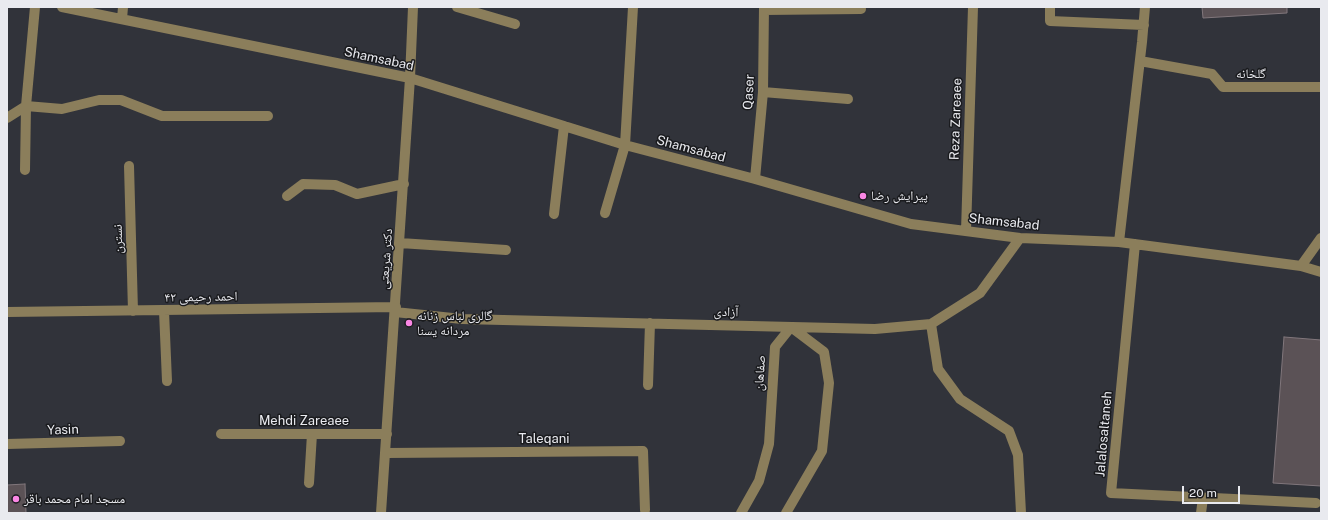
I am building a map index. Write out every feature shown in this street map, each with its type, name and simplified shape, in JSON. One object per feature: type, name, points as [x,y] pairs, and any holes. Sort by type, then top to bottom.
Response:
[{"type":"street","points":[[26,170],[26,106],[35,7]]},
{"type":"street","name":"Shamsabad","points":[[62,7],[410,78],[625,145],[755,179],[911,224],[1020,238],[1119,242],[1301,266],[1321,272]]},
{"type":"street","points":[[122,19],[123,7]]},
{"type":"street","name":"دکتر شریعتی","points":[[381,513],[404,184],[413,7]]},
{"type":"street","points":[[457,7],[479,10],[515,24]]},
{"type":"street","points":[[605,213],[625,145],[633,7]]},
{"type":"street","name":"Reza Zareaee","points":[[966,231],[973,7]]},
{"type":"street","points":[[1050,7],[1050,21],[1144,24]]},
{"type":"street","points":[[1119,242],[1145,7]]},
{"type":"street","points":[[764,9],[861,8]]},
{"type":"street","name":"Qaser","points":[[755,179],[763,92],[764,9]]},
{"type":"street","name":"گلخانه","points":[[1140,61],[1212,74],[1223,87],[1321,87]]},
{"type":"street","points":[[763,92],[848,99]]},
{"type":"street","points":[[7,118],[26,106],[62,109],[99,100],[121,100],[162,116],[268,116]]},
{"type":"street","points":[[554,214],[564,126]]},
{"type":"street","name":"نسترن","points":[[129,166],[133,311]]},
{"type":"street","points":[[287,196],[303,184],[335,185],[357,194],[404,184]]},
{"type":"street","name":"آزادی","points":[[395,310],[462,319],[875,329],[931,324],[980,293],[1020,238]]},
{"type":"street","points":[[1301,266],[1321,238]]},
{"type":"street","points":[[400,243],[506,250]]},
{"type":"street","name":"Jalalosaltaneh","points":[[1135,244],[1111,493],[1316,503]]},
{"type":"street","name":"۴۲ احمد رحیمی","points":[[7,312],[395,310]]},
{"type":"street","points":[[164,311],[167,381]]},
{"type":"street","points":[[648,385],[650,323]]},
{"type":"street","points":[[931,324],[938,369],[960,399],[1009,431],[1018,455],[1021,513]]},
{"type":"street","points":[[786,513],[822,451],[829,383],[824,352],[792,327]]},
{"type":"street","name":"صفاهان","points":[[741,513],[759,481],[769,444],[775,347],[792,327]]},
{"type":"street","name":"Mehdi Zareaee","points":[[221,434],[387,434]]},
{"type":"street","points":[[309,483],[312,434]]},
{"type":"street","name":"Yasin","points":[[7,444],[120,441]]},
{"type":"street","name":"Taleqani","points":[[386,452],[643,451],[645,510]]},
{"type":"street","points":[[1202,513],[1203,498]]},
{"type":"building","points":[[1202,7],[1287,7],[1287,13],[1203,18]]},
{"type":"building","points":[[1284,337],[1321,340],[1321,486],[1273,483]]},
{"type":"building","name":"مسجد امام محمد باقر","points":[[25,484],[26,513],[7,513],[7,485]]},
{"type":"place","name":"پیرایش رضا","points":[[863,196]]},
{"type":"place","name":"گالری لباس زنانه مردانه یسنا","points":[[409,323]]},
{"type":"place","name":"مسجد امام محمد باقر","points":[[16,499]]}]
